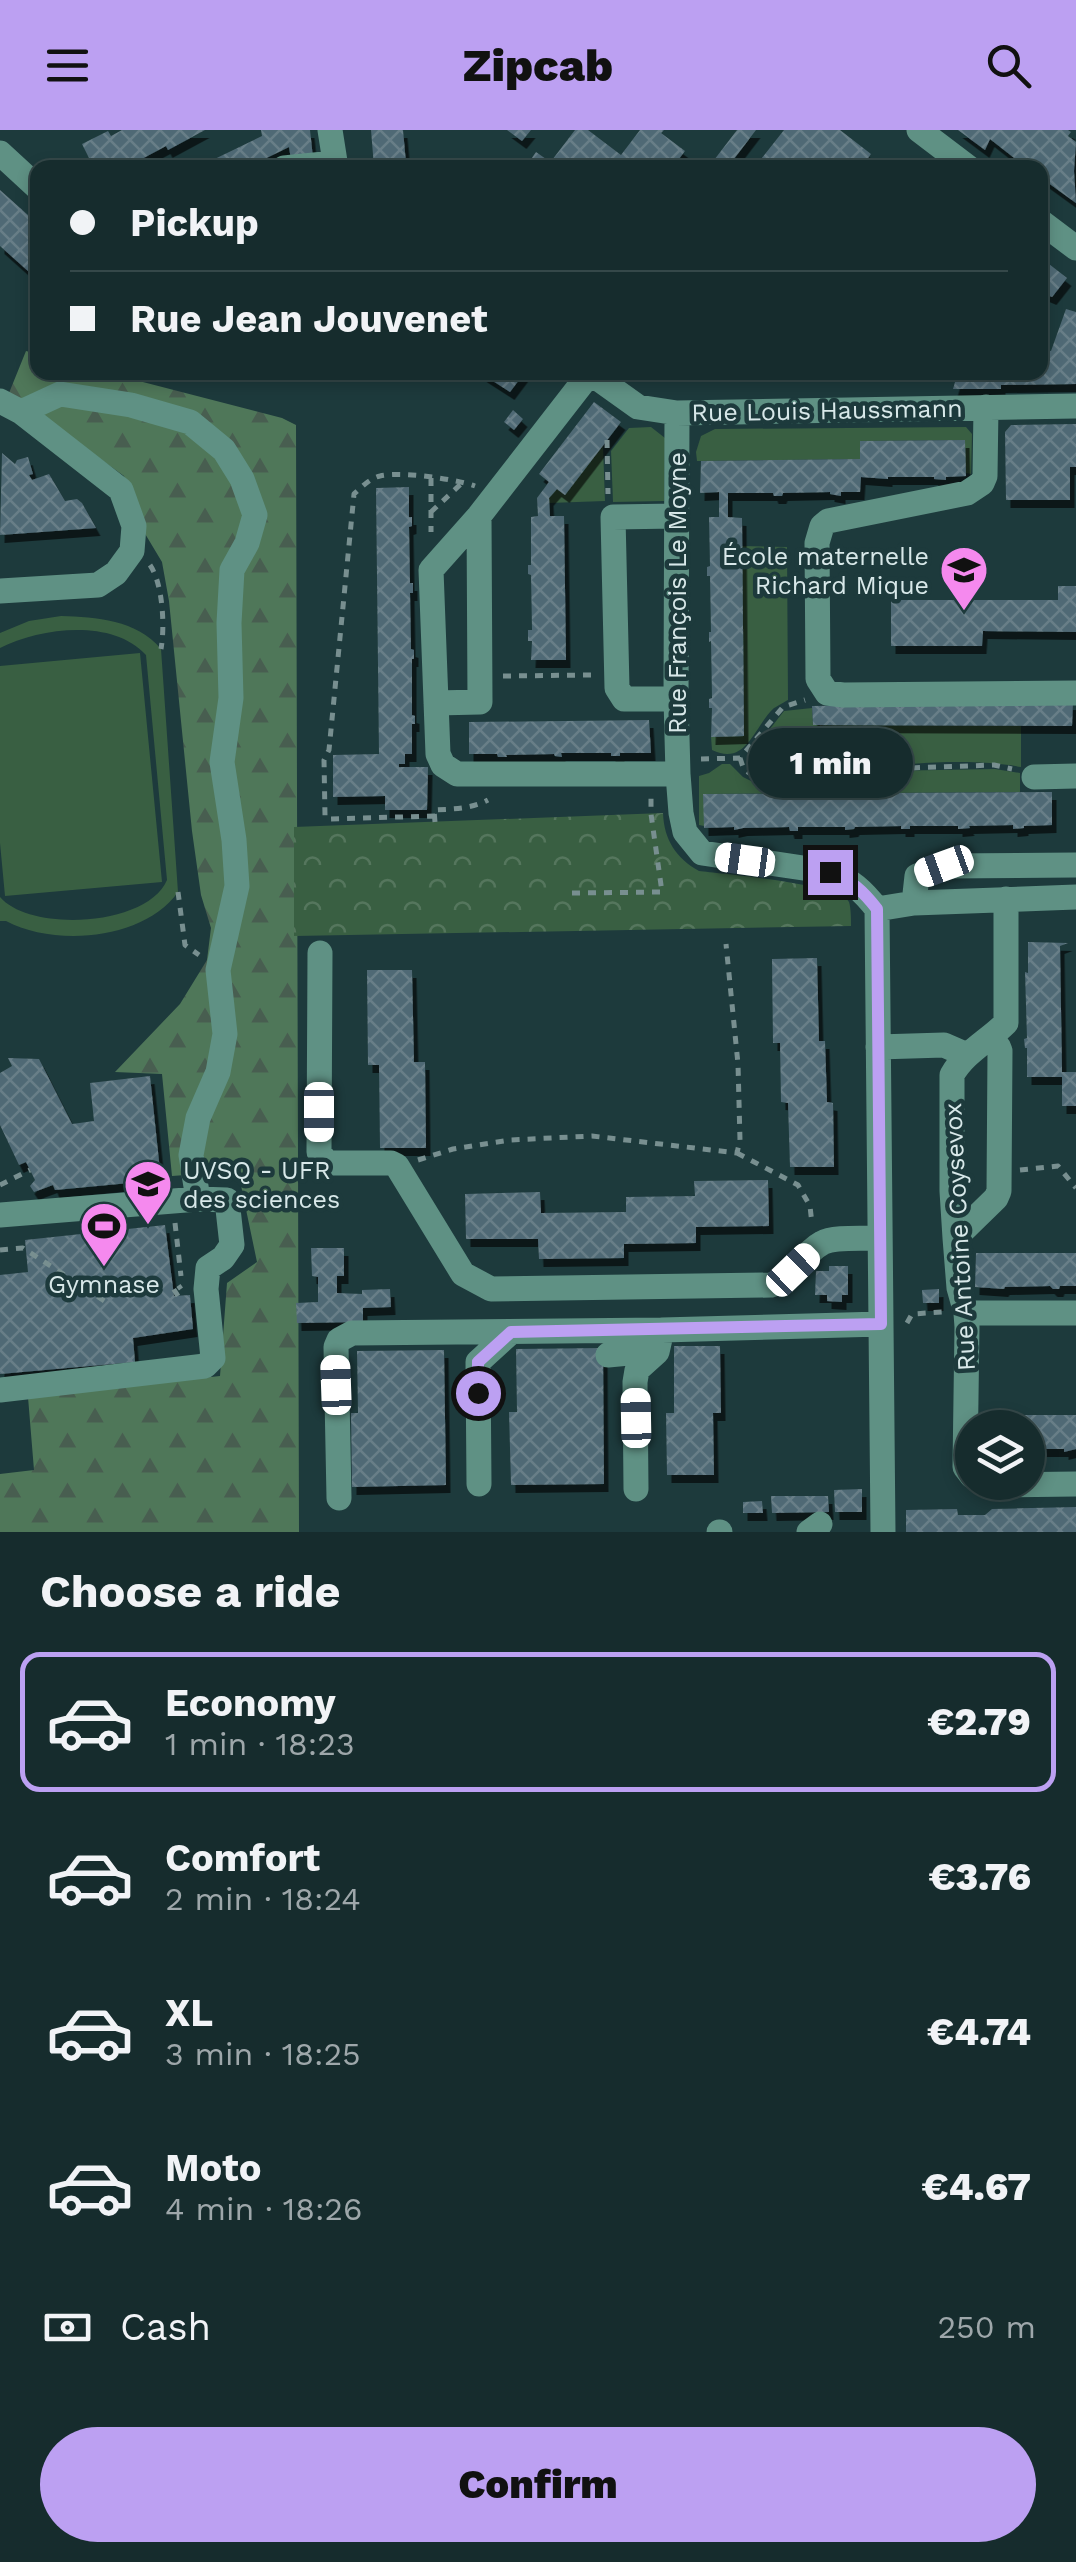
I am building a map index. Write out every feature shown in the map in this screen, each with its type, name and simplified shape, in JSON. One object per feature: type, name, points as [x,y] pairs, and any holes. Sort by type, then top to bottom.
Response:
[{"type":"street","points":[[330,130],[334,160]]},
{"type":"street","points":[[919,130],[958,160]]},
{"type":"street","points":[[0,153],[30,181]]},
{"type":"street","points":[[1048,227],[1076,248]]},
{"type":"street","points":[[584,380],[479,516],[431,570],[438,754],[443,765],[457,774],[651,774],[683,783],[684,832],[702,853],[830,872],[860,888],[877,909],[880,1238],[894,1324],[883,1532]]},
{"type":"street","name":"Rue Louis Haussmann","points":[[599,380],[638,407],[678,413],[1076,406]]},
{"type":"street","points":[[10,406],[60,394],[132,405],[190,422],[224,450],[242,479],[256,515],[232,570],[230,698],[222,762],[237,886],[218,970],[225,1034],[218,1072],[198,1118],[191,1155],[198,1199]]},
{"type":"street","points":[[0,592],[98,584],[116,573],[132,551],[134,526],[121,490],[10,406]]},
{"type":"street","points":[[986,407],[982,484],[967,494],[828,521],[822,526],[817,543],[818,680],[827,693],[843,695],[1076,693]]},
{"type":"street","name":"Rue François Le Moyne","points":[[678,413],[676,698],[683,783]]},
{"type":"street","points":[[436,704],[480,702],[479,516]]},
{"type":"street","points":[[676,516],[613,517],[617,688],[624,699],[676,698]]},
{"type":"street","points":[[1034,777],[1076,776]]},
{"type":"street","points":[[914,902],[917,876],[944,866],[1076,865]]},
{"type":"street","name":"Rue Antoine Coysevox","points":[[962,1410],[952,1191],[952,1076],[959,1063],[1006,1023],[1006,898]]},
{"type":"street","points":[[877,909],[914,902],[1076,898]]},
{"type":"street","points":[[320,954],[319,1152],[327,1163],[397,1166],[463,1274],[491,1289],[771,1286],[784,1281],[820,1244],[880,1238]]},
{"type":"street","points":[[878,1047],[998,1046],[1000,1172],[996,1198],[955,1238]]},
{"type":"street","points":[[0,1215],[227,1200],[232,1245],[223,1258],[208,1268],[212,1358],[206,1366],[0,1390]]},
{"type":"street","points":[[956,1313],[1076,1313]]},
{"type":"street","points":[[339,1498],[336,1348],[339,1340],[352,1333],[894,1324]]},
{"type":"street","points":[[608,1355],[629,1353],[662,1330]]},
{"type":"street","points":[[636,1488],[635,1382],[637,1370],[657,1352],[662,1330]]},
{"type":"street","points":[[479,1484],[478,1362],[511,1332]]},
{"type":"street","points":[[1045,1485],[1076,1484]]},
{"type":"path","points":[[607,440],[608,502],[613,517]]},
{"type":"path","points":[[497,493],[463,482],[380,476],[354,494],[330,750],[324,760],[324,816],[435,819],[434,810],[480,804],[497,795],[515,774]]},
{"type":"path","points":[[430,478],[431,570]]},
{"type":"path","points":[[431,512],[463,482]]},
{"type":"path","points":[[133,541],[158,576],[164,635],[160,649]]},
{"type":"path","points":[[480,676],[616,675]]},
{"type":"path","points":[[683,783],[740,758],[783,707],[827,693]]},
{"type":"path","points":[[740,758],[744,770],[755,776]]},
{"type":"path","points":[[850,777],[881,770],[994,766],[1020,770],[1034,777]]},
{"type":"path","points":[[572,893],[662,892],[651,814],[651,774]]},
{"type":"path","points":[[178,892],[185,944],[218,970]]},
{"type":"path","points":[[726,944],[738,1064],[737,1153]]},
{"type":"path","points":[[397,1166],[453,1149],[510,1140],[592,1136],[737,1153],[798,1185],[810,1206],[812,1226],[803,1240],[808,1255]]},
{"type":"path","points":[[1000,1172],[1058,1166],[1076,1188]]},
{"type":"path","points":[[0,1185],[30,1170]]},
{"type":"path","points":[[175,1222],[180,1294]]},
{"type":"path","points":[[0,1250],[23,1248],[109,1304]]},
{"type":"path","points":[[894,1324],[912,1314],[956,1313]]},
{"type":"green space","points":[[26,351],[30,352],[30,380],[135,380],[296,425],[299,1532],[0,1532],[0,1474],[34,1470],[28,1397],[220,1376],[227,1283],[257,1262],[238,1171],[172,1176],[162,1074],[115,1072],[180,1004],[207,960],[211,928],[201,895],[192,831],[162,562],[144,532],[124,476],[9,393]]},
{"type":"green space","points":[[651,427],[665,438],[664,501],[613,502],[611,451],[629,428]]},
{"type":"green space","points":[[966,427],[972,434],[971,474],[966,473],[964,440],[861,441],[860,459],[697,461],[696,452],[701,436],[715,429]]},
{"type":"green space","points":[[603,446],[605,501],[549,503],[557,489],[564,494]]},
{"type":"green space","points":[[742,546],[787,547],[788,700],[774,708],[742,749],[724,754],[712,750],[711,737],[744,735]]},
{"type":"green space","points":[[61,616],[102,619],[128,626],[161,649],[178,892],[144,920],[122,929],[73,936],[0,921],[0,897],[36,916],[88,919],[137,907],[156,895],[167,880],[146,655],[114,635],[75,630],[35,635],[0,648],[0,633],[29,621]]},
{"type":"green space","points":[[140,653],[162,882],[5,896],[0,843],[0,666]]},
{"type":"green space","points":[[812,708],[813,725],[1021,726],[1021,767],[934,763],[848,774],[828,745],[806,743],[785,734],[756,762],[755,772],[749,768],[747,758],[784,711]]},
{"type":"green space","points":[[785,733],[806,743],[828,744],[853,782],[755,783],[755,762]]},
{"type":"green space","points":[[730,764],[755,783],[852,782],[882,771],[995,769],[1020,773],[1020,792],[704,794],[704,826],[699,825],[699,776]]},
{"type":"green space","points":[[663,813],[673,847],[699,871],[825,890],[849,902],[851,926],[294,936],[294,827]]},
{"type":"building","points":[[122,130],[205,130],[140,160],[90,160],[82,144],[108,131],[111,136]]},
{"type":"building","points":[[261,130],[310,130],[313,158],[291,160],[289,147],[262,160],[212,160],[262,136]]},
{"type":"building","points":[[371,130],[403,130],[406,160],[373,160]]},
{"type":"building","points":[[507,130],[531,130],[522,141]]},
{"type":"building","points":[[575,130],[588,130],[621,155],[640,130],[664,130],[661,133],[685,151],[678,160],[552,160]]},
{"type":"building","points":[[737,130],[756,130],[733,160],[714,160]]},
{"type":"building","points":[[784,130],[840,130],[871,154],[867,160],[760,160]]},
{"type":"building","points":[[958,130],[1068,130],[1068,136],[1076,142],[1076,203],[1048,183],[1048,160],[1017,160],[990,139],[985,150]]},
{"type":"building","points":[[536,152],[546,159],[545,160],[530,160]]},
{"type":"building","points":[[0,190],[30,217],[30,273],[0,246]]},
{"type":"building","points":[[1048,263],[1067,278],[1052,297],[1048,295]]},
{"type":"building","points":[[1066,309],[1076,312],[1076,384],[953,389],[956,380],[1048,380],[1048,350],[1051,351]]},
{"type":"building","points":[[491,380],[519,380],[510,392]]},
{"type":"building","points":[[594,402],[621,422],[565,495],[557,489],[549,498],[550,516],[564,516],[566,660],[531,660],[531,517],[538,516],[537,498],[549,482],[539,474]]},
{"type":"building","points":[[513,410],[523,419],[514,430],[504,422]]},
{"type":"building","points":[[1076,424],[1076,467],[1070,467],[1070,500],[1006,500],[1005,432],[1011,425]]},
{"type":"building","points":[[965,440],[966,476],[946,480],[861,477],[860,492],[841,492],[841,496],[830,492],[782,496],[728,493],[728,517],[742,518],[744,736],[711,737],[707,567],[709,517],[719,517],[719,492],[700,493],[701,461],[860,459],[860,441]]},
{"type":"building","points":[[2,453],[15,464],[28,457],[32,480],[49,474],[65,501],[77,499],[82,503],[96,528],[0,535]]},
{"type":"building","points":[[409,487],[415,724],[412,754],[405,754],[405,764],[399,767],[428,767],[427,810],[385,810],[385,796],[333,797],[333,755],[379,754],[376,488]]},
{"type":"building","points":[[1058,586],[1076,586],[1076,632],[983,631],[982,646],[891,646],[891,600],[1058,600]]},
{"type":"building","points":[[1073,702],[1072,726],[813,725],[812,706]]},
{"type":"building","points":[[649,720],[651,753],[561,753],[562,757],[469,754],[469,722]]},
{"type":"building","points":[[1052,792],[1052,825],[1024,828],[704,828],[703,794]]},
{"type":"building","points":[[1028,942],[1068,943],[1060,946],[1062,1072],[1076,1072],[1076,1106],[1062,1106],[1062,1077],[1027,1077],[1024,1039]]},
{"type":"building","points":[[817,958],[819,1041],[825,1041],[827,1102],[833,1103],[834,1167],[790,1167],[788,1103],[781,1102],[780,1043],[773,1043],[772,959]]},
{"type":"building","points":[[367,970],[412,970],[414,1062],[425,1062],[426,1148],[380,1148],[379,1065],[368,1065]]},
{"type":"building","points":[[8,1058],[39,1059],[72,1124],[94,1121],[90,1083],[150,1076],[161,1180],[55,1190],[53,1185],[34,1192],[30,1186],[35,1180],[26,1162],[19,1165],[0,1125],[0,1073],[12,1066]]},
{"type":"building","points":[[768,1180],[769,1226],[696,1227],[696,1243],[624,1244],[624,1258],[539,1259],[538,1239],[466,1239],[465,1194],[540,1192],[541,1213],[626,1212],[626,1197],[695,1196],[694,1181]]},
{"type":"building","points":[[165,1225],[174,1296],[190,1295],[193,1329],[133,1338],[135,1362],[0,1374],[0,1275],[28,1272],[25,1240]]},
{"type":"building","points":[[311,1248],[344,1248],[344,1276],[337,1276],[337,1293],[390,1289],[391,1307],[363,1308],[363,1322],[297,1323],[296,1303],[318,1302],[318,1277],[312,1276]]},
{"type":"building","points":[[976,1253],[1076,1253],[1076,1286],[975,1287]]},
{"type":"building","points":[[829,1266],[848,1266],[848,1295],[842,1295],[842,1302],[827,1301],[827,1295],[815,1295],[816,1271],[829,1271]]},
{"type":"building","points":[[939,1289],[939,1303],[923,1303],[922,1290]]},
{"type":"building","points":[[674,1346],[720,1346],[721,1413],[713,1413],[714,1475],[667,1475],[666,1413],[674,1413]]},
{"type":"building","points":[[603,1348],[604,1484],[511,1485],[509,1412],[517,1412],[516,1349]]},
{"type":"building","points":[[444,1350],[446,1485],[352,1487],[351,1413],[358,1413],[357,1351]]},
{"type":"building","points":[[1045,1415],[1076,1415],[1076,1449],[1045,1449]]},
{"type":"building","points":[[862,1489],[862,1512],[835,1512],[834,1490]]},
{"type":"building","points":[[771,1496],[828,1496],[829,1512],[772,1513]]},
{"type":"building","points":[[762,1501],[763,1513],[743,1513],[743,1502]]},
{"type":"building","points":[[1076,1507],[1076,1532],[906,1532],[906,1510],[957,1509],[958,1515],[985,1515],[992,1509]]},
{"type":"place","name":"École maternelle Richard Mique","points":[[964,612]]},
{"type":"place","name":"UVSQ - UFR des sciences","points":[[148,1226]]},
{"type":"place","name":"Gymnase","points":[[104,1268]]},
{"type":"route","points":[[478,1393],[478,1362],[511,1332],[881,1324],[877,909],[860,888],[830,872]]}]
